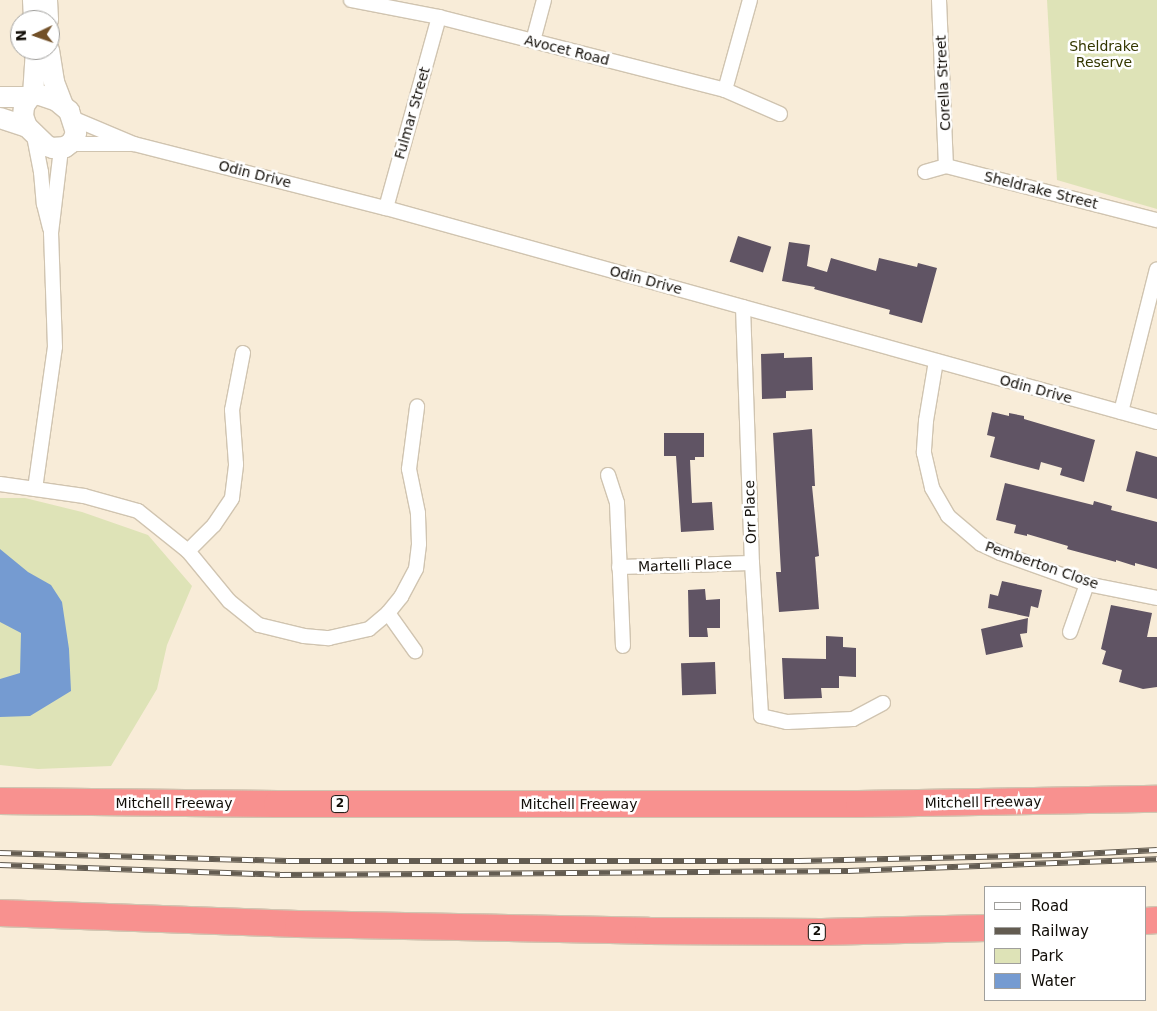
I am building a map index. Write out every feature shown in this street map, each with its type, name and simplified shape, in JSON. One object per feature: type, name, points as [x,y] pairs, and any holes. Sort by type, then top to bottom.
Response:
[{"type":"highway","name":"Mitchell Freeway","points":[[0,801],[277,804],[860,804],[1157,799]]},
{"type":"highway","name":"2","points":[[0,913],[298,924],[638,931],[822,932],[984,928]]},
{"type":"main road","points":[[31,131],[23,110],[32,96],[35,60]]},
{"type":"main road","points":[[51,60],[54,82],[76,133],[65,146]]},
{"type":"main road","name":"Odin Drive","points":[[0,97],[50,97],[68,112]]},
{"type":"main road","name":"Odin Drive","points":[[0,118],[31,131],[47,146],[65,146]]},
{"type":"street","name":"Avocet Road","points":[[351,0],[439,18],[725,90],[780,114]]},
{"type":"street","points":[[533,41],[544,0]]},
{"type":"street","points":[[725,90],[750,0]]},
{"type":"street","name":"Corella Street","points":[[939,0],[946,166]]},
{"type":"street","name":"Fulmar Street","points":[[386,208],[439,18]]},
{"type":"street","name":"Odin Drive","points":[[68,112],[134,144],[386,208],[1157,422]]},
{"type":"street","points":[[31,131],[42,172],[44,204],[51,233]]},
{"type":"street","name":"Odin Drive","points":[[65,146],[134,144]]},
{"type":"street","points":[[35,489],[55,347],[51,233],[56,202],[55,181],[65,146]]},
{"type":"street","points":[[925,172],[946,166]]},
{"type":"street","name":"Sheldrake Street","points":[[946,166],[1157,220]]},
{"type":"street","points":[[1121,412],[1157,269]]},
{"type":"street","name":"Orr Place","points":[[743,307],[752,562],[761,716],[787,722],[853,719],[883,703]]},
{"type":"street","points":[[188,551],[214,525],[232,498],[236,464],[232,410],[243,353]]},
{"type":"street","name":"Pemberton Close","points":[[936,361],[926,421],[924,453],[932,488],[943,509],[964,531],[981,544],[1087,584],[1157,598]]},
{"type":"street","points":[[0,484],[84,496],[138,511],[188,551],[229,601],[258,625],[304,636],[329,638],[369,629],[388,613],[401,597],[416,569],[418,512],[409,469],[417,407]]},
{"type":"street","name":"Martelli Place","points":[[608,475],[617,503],[623,646]]},
{"type":"street","name":"Martelli Place","points":[[619,568],[752,562]]},
{"type":"street","points":[[1070,632],[1087,584]]},
{"type":"street","points":[[388,613],[415,651]]},
{"type":"green space","name":"Sheldrake Reserve","points":[[1047,0],[1157,0],[1157,209],[1057,180]]},
{"type":"green space","points":[[0,498],[25,498],[82,512],[148,535],[192,586],[167,645],[157,689],[111,766],[38,769],[0,765]]},
{"type":"water","points":[[0,549],[28,572],[51,585],[62,602],[69,649],[71,691],[30,716],[0,717],[0,679],[20,673],[21,633],[0,622]]},
{"type":"building","points":[[738,236],[771,247],[763,272],[730,262]]},
{"type":"building","points":[[789,242],[810,245],[807,266],[827,272],[831,258],[876,271],[879,258],[917,267],[918,263],[937,268],[922,323],[889,314],[890,310],[814,289],[815,287],[782,281]]},
{"type":"building","points":[[784,353],[784,358],[812,357],[813,390],[786,391],[786,398],[762,399],[761,354]]},
{"type":"building","points":[[992,412],[1009,416],[1009,413],[1024,416],[1024,419],[1095,440],[1084,482],[1060,475],[1062,468],[1041,462],[1039,470],[990,457],[995,437],[987,435]]},
{"type":"building","points":[[812,429],[815,486],[812,486],[819,556],[815,557],[819,609],[779,612],[776,572],[781,572],[773,433]]},
{"type":"building","points":[[664,433],[704,433],[704,457],[695,457],[695,460],[690,460],[692,503],[712,502],[714,530],[681,532],[676,456],[664,456]]},
{"type":"building","points":[[1136,451],[1157,457],[1157,499],[1126,491]]},
{"type":"building","points":[[1005,483],[1093,505],[1094,501],[1112,506],[1111,510],[1157,522],[1157,569],[1135,563],[1135,566],[1116,560],[1116,562],[1067,549],[1068,546],[1027,534],[1027,536],[1014,533],[1016,525],[996,520]]},
{"type":"building","points":[[1002,581],[1042,590],[1038,608],[1031,606],[1029,617],[988,608],[990,594],[998,596]]},
{"type":"building","points":[[705,589],[706,600],[720,599],[720,628],[707,628],[708,637],[689,637],[688,590]]},
{"type":"building","points":[[1111,605],[1152,613],[1147,637],[1157,637],[1157,687],[1143,689],[1119,682],[1122,670],[1102,664],[1106,651],[1101,649]]},
{"type":"building","points":[[1028,618],[1027,633],[1020,634],[1023,647],[986,655],[981,629]]},
{"type":"building","points":[[826,636],[843,637],[843,647],[856,648],[856,677],[839,676],[839,688],[821,688],[822,698],[784,699],[782,658],[826,659]]},
{"type":"building","points":[[715,662],[716,694],[682,695],[681,663]]},
{"type":"railway","points":[[0,853],[288,861],[800,861],[1061,855],[1157,850]]},
{"type":"railway","points":[[0,865],[280,875],[848,871],[1157,859]]}]
